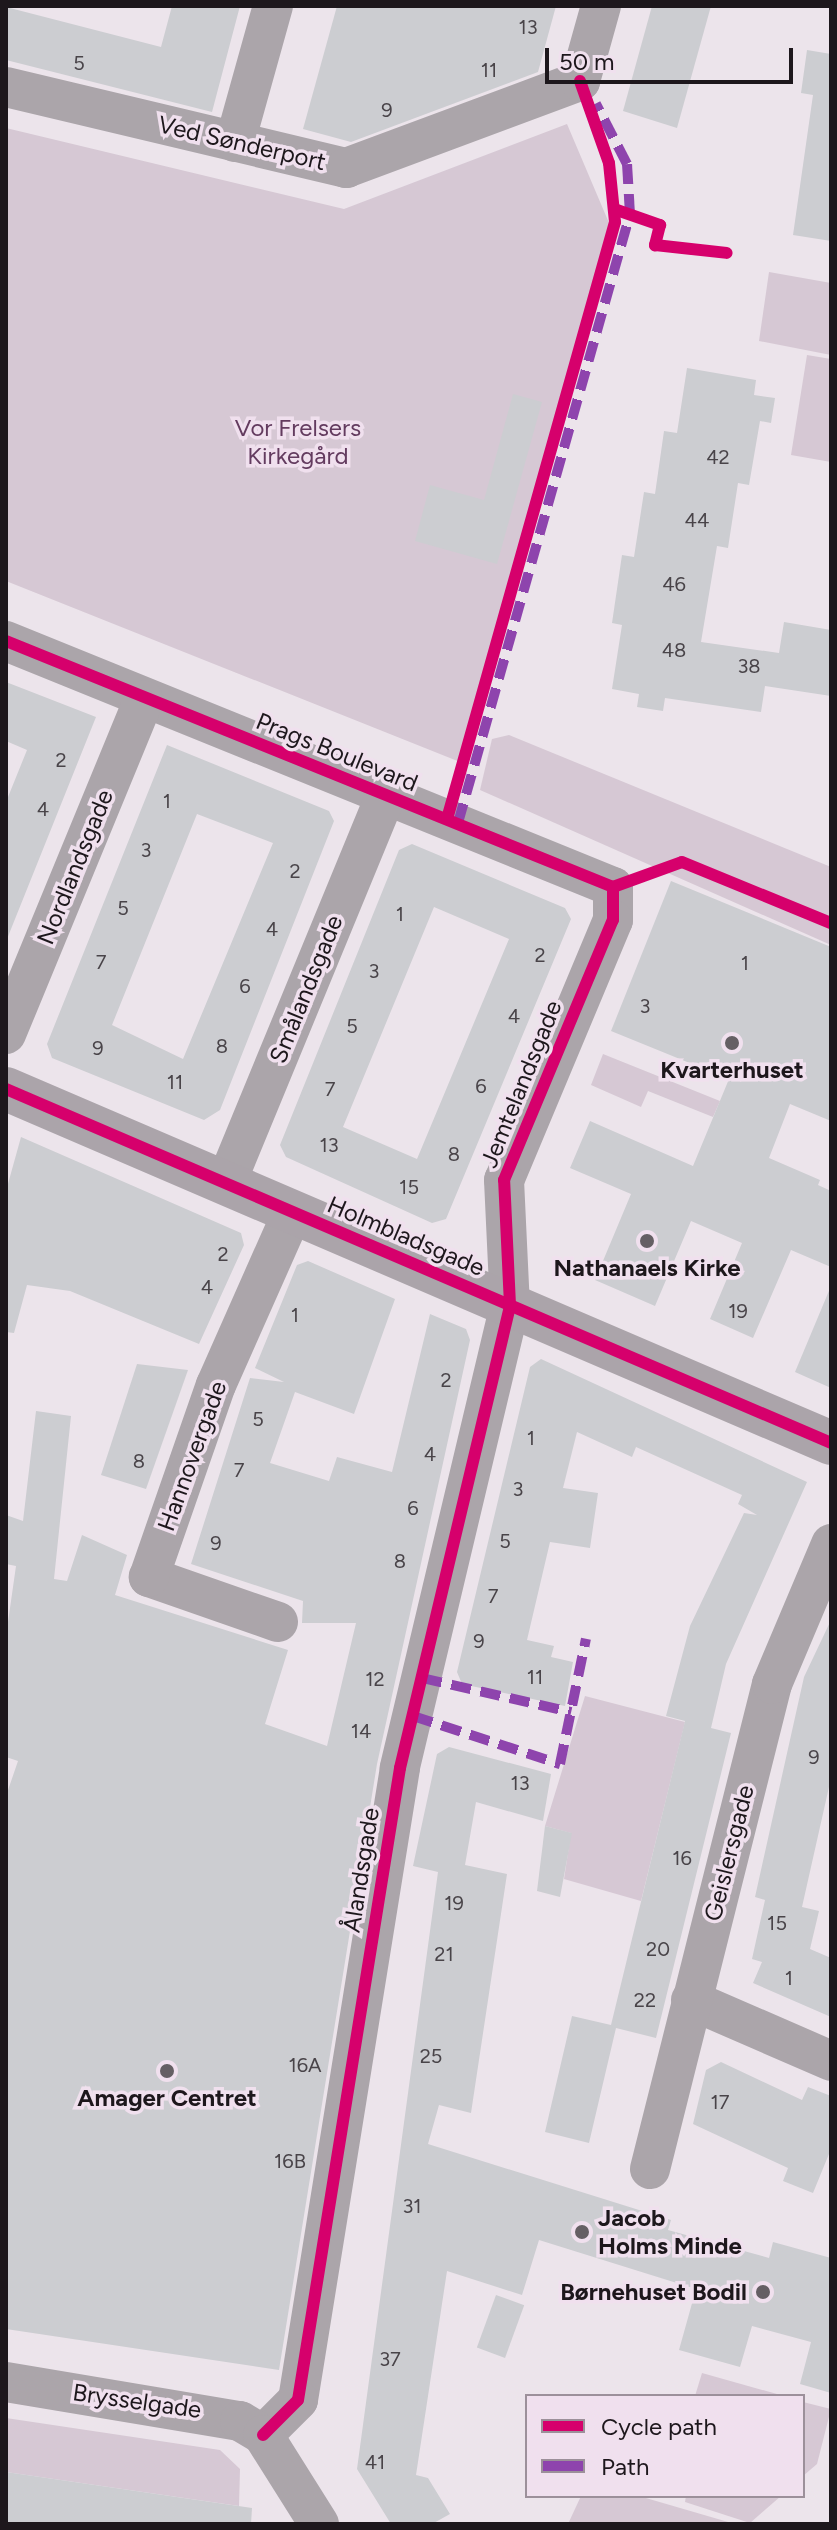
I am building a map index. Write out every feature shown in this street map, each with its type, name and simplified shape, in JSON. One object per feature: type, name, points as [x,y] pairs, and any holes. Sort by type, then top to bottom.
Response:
[{"type":"street","points":[[235,142],[273,6]]},
{"type":"street","name":"Ved Sønderport","points":[[6,87],[346,168],[580,81],[601,6]]},
{"type":"street","name":"Prags Boulevard","points":[[6,641],[144,700],[613,887]]},
{"type":"street","name":"Nordlandsgade","points":[[6,1034],[144,700]]},
{"type":"street","name":"Smålandsgade","points":[[226,1183],[386,795]]},
{"type":"street","name":"Jemtelandsgade","points":[[510,1305],[504,1180],[613,920],[613,887]]},
{"type":"street","name":"Holmbladsgade","points":[[6,1089],[831,1443]]},
{"type":"street","name":"Hannovergade","points":[[278,1622],[149,1577],[216,1385],[293,1211]]},
{"type":"street","name":"Ålandsgade","points":[[263,2435],[298,2400],[400,1768],[510,1305]]},
{"type":"street","name":"Geislersgade","points":[[650,2169],[772,1684],[831,1544]]},
{"type":"street","points":[[691,2000],[831,2061]]},
{"type":"street","name":"Brysselgade","points":[[6,2382],[220,2413],[263,2435]]},
{"type":"street","points":[[263,2435],[307,2516]]},
{"type":"green space","name":"Vor Frelsers Kirkegård","points":[[567,124],[612,230],[460,762],[6,581],[6,128],[344,209]]},
{"type":"green space","points":[[769,272],[831,283],[831,355],[759,341]]},
{"type":"green space","points":[[807,355],[831,359],[831,462],[791,455]]},
{"type":"green space","points":[[509,735],[831,867],[831,945],[480,790],[492,739]]},
{"type":"green space","points":[[603,1054],[720,1101],[713,1117],[648,1091],[641,1107],[591,1085]]},
{"type":"green space","points":[[585,1696],[685,1722],[641,1901],[564,1879],[571,1833],[545,1826]]},
{"type":"green space","points":[[702,2373],[777,2394],[696,2394]]},
{"type":"green space","points":[[805,2402],[831,2409],[817,2464],[805,2474]]},
{"type":"green space","points":[[6,2418],[220,2450],[240,2469],[239,2506],[6,2472]]},
{"type":"green space","points":[[580,2498],[646,2498],[735,2524],[568,2524]]},
{"type":"green space","points":[[686,2498],[779,2498],[750,2523],[685,2502]]},
{"type":"building","points":[[172,6],[240,6],[212,112],[6,60],[6,7],[161,47]]},
{"type":"building","points":[[337,6],[556,6],[538,72],[351,142],[303,129]]},
{"type":"building","points":[[652,6],[711,6],[677,128],[623,111]]},
{"type":"building","points":[[807,50],[831,54],[831,241],[793,235],[813,95],[801,93]]},
{"type":"building","points":[[687,368],[756,380],[754,395],[775,398],[771,423],[760,421],[749,485],[738,483],[728,548],[717,546],[701,642],[779,653],[784,622],[831,630],[831,696],[765,686],[761,712],[665,698],[663,711],[637,707],[639,694],[612,689],[622,625],[612,623],[622,555],[634,557],[644,492],[655,494],[664,431],[677,433]]},
{"type":"building","points":[[513,394],[542,402],[497,564],[415,541],[430,485],[484,500]]},
{"type":"building","points":[[6,682],[96,717],[7,939],[6,802],[27,750],[6,741]]},
{"type":"building","points":[[167,745],[329,811],[334,821],[220,1110],[204,1120],[52,1058],[47,1044]],"holes":[[[197,814],[273,843],[183,1059],[112,1025]]]},
{"type":"building","points":[[412,844],[565,908],[571,919],[446,1219],[432,1223],[286,1157],[280,1145],[399,850]],"holes":[[[434,907],[509,939],[417,1159],[343,1127]]]},
{"type":"building","points":[[671,881],[831,947],[831,1121],[790,1104],[769,1158],[820,1180],[818,1185],[831,1191],[831,1267],[791,1250],[753,1338],[710,1319],[742,1243],[691,1221],[655,1306],[595,1280],[631,1194],[570,1168],[590,1121],[693,1166],[729,1079],[611,1031]]},
{"type":"building","points":[[21,1137],[241,1233],[244,1245],[199,1344],[70,1291],[27,1285],[14,1333],[6,1332],[6,1191]]},
{"type":"building","name":"Amager Centret","points":[[308,1261],[395,1299],[354,1414],[295,1392],[270,1463],[329,1481],[337,1457],[392,1472],[430,1314],[466,1329],[470,1340],[377,1764],[279,2370],[6,2329],[6,1796],[18,1761],[6,1757],[6,1636],[16,1566],[6,1564],[6,1515],[23,1521],[36,1411],[71,1416],[54,1579],[67,1581],[82,1535],[127,1555],[115,1595],[288,1650],[265,1724],[327,1746],[356,1623],[302,1623],[303,1601],[191,1564],[250,1378],[284,1382],[255,1368],[297,1265]]},
{"type":"building","points":[[831,1286],[831,1388],[795,1372]]},
{"type":"building","points":[[541,1359],[807,1482],[726,1664],[711,1728],[731,1733],[656,2038],[616,2028],[589,2143],[545,2132],[572,2016],[611,2025],[685,1721],[666,1716],[690,1626],[744,1513],[757,1515],[738,1504],[742,1495],[636,1447],[632,1457],[577,1432],[563,1488],[598,1493],[590,1548],[550,1542],[527,1640],[554,1646],[551,1657],[573,1662],[565,1706],[462,1684],[457,1672],[530,1367]]},
{"type":"building","points":[[137,1364],[188,1370],[146,1489],[101,1475]]},
{"type":"building","points":[[831,1620],[831,1778],[802,1907],[819,1911],[810,1949],[831,1958],[831,2017],[753,1983],[762,1962],[752,1959],[765,1900],[755,1897],[804,1677]]},
{"type":"building","points":[[449,1747],[551,1774],[543,1821],[476,1802],[465,1865],[507,1874],[471,2113],[439,2105],[428,2144],[671,2220],[668,2230],[769,2258],[773,2242],[831,2258],[831,2393],[800,2384],[811,2342],[752,2326],[740,2367],[679,2350],[696,2289],[539,2240],[522,2295],[447,2271],[416,2475],[428,2478],[450,2514],[432,2524],[391,2524],[357,2469],[438,1872],[413,1866],[437,1754]]},
{"type":"building","points":[[545,1826],[572,1833],[560,1897],[537,1891]]},
{"type":"building","points":[[721,2062],[802,2100],[808,2087],[831,2096],[831,2149],[813,2193],[783,2181],[788,2168],[693,2124],[706,2070]]},
{"type":"building","points":[[496,2295],[524,2305],[505,2358],[477,2348]]},
{"type":"building","points":[[6,2472],[252,2508],[251,2524],[6,2524]]},
{"type":"marked path","points":[[458,823],[630,214],[627,164],[596,104]]},
{"type":"marked path","points":[[413,1716],[560,1764],[586,1639]]},
{"type":"marked path","points":[[422,1678],[571,1712]]},
{"type":"cycle path","points":[[447,819],[615,222],[609,163],[580,81]]},
{"type":"cycle path","points":[[614,209],[660,225],[655,245],[727,253]]},
{"type":"cycle path","points":[[6,641],[613,887],[682,862],[831,923]]},
{"type":"cycle path","points":[[263,2435],[298,2400],[400,1768],[510,1305],[504,1180],[613,920],[613,887]]},
{"type":"cycle path","points":[[6,1089],[831,1443]]},
{"type":"place","name":"Kvarterhuset","points":[[732,1043]]},
{"type":"place","name":"Nathanaels Kirke","points":[[647,1241]]},
{"type":"place","name":"Amager Centret","points":[[167,2071]]},
{"type":"place","name":"Jacob Holms Minde","points":[[582,2232]]},
{"type":"place","name":"Børnehuset Bodil","points":[[763,2292]]}]
